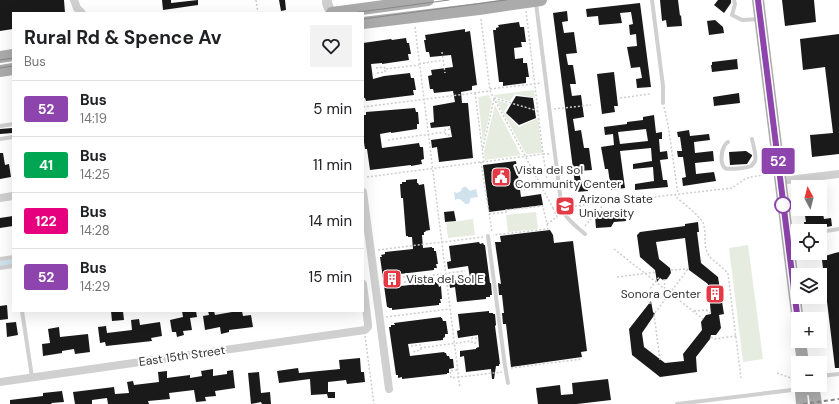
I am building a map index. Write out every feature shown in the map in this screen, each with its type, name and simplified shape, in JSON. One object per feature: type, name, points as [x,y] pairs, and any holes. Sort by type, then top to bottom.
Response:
[{"type":"main road","points":[[338,12],[428,0]]},
{"type":"main road","points":[[364,23],[538,0]]},
{"type":"main road","points":[[758,0],[780,181],[791,227]]},
{"type":"main road","points":[[0,57],[12,55]]},
{"type":"main road","points":[[0,72],[12,69]]},
{"type":"main road","points":[[794,260],[797,312]]},
{"type":"main road","points":[[801,392],[802,404]]},
{"type":"main road","points":[[814,392],[816,404]]},
{"type":"street","points":[[74,0],[77,8],[81,12]]},
{"type":"street","points":[[326,0],[331,12]]},
{"type":"street","points":[[331,12],[334,0]]},
{"type":"street","points":[[780,181],[839,174]]},
{"type":"street","points":[[0,198],[12,196]]},
{"type":"street","points":[[364,200],[389,389]]},
{"type":"street","points":[[364,292],[368,324],[368,327],[365,330]]},
{"type":"street","name":"East 15th Street","points":[[0,382],[365,330]]},
{"type":"lane","points":[[538,0],[546,82],[562,210],[573,224],[585,234]]},
{"type":"lane","points":[[652,0],[663,86],[663,102]]},
{"type":"lane","points":[[734,0],[735,4],[732,16],[742,20],[760,19]]},
{"type":"lane","points":[[0,126],[12,124]]},
{"type":"lane","points":[[0,139],[12,137]]},
{"type":"lane","points":[[728,142],[724,146],[722,164],[725,168],[729,169],[750,166],[754,163],[755,155],[752,139]]},
{"type":"lane","points":[[827,231],[839,230]]},
{"type":"lane","points":[[488,236],[508,383]]},
{"type":"lane","points":[[0,259],[12,257]]},
{"type":"lane","points":[[0,268],[12,266]]},
{"type":"lane","points":[[22,312],[32,377]]},
{"type":"lane","points":[[827,375],[839,374]]},
{"type":"lane","points":[[677,404],[791,388]]},
{"type":"path","points":[[256,0],[258,12]]},
{"type":"path","points":[[526,11],[548,187]]},
{"type":"path","points":[[413,17],[460,388]]},
{"type":"path","points":[[481,17],[490,90],[557,217],[547,224]]},
{"type":"path","points":[[442,52],[445,73]]},
{"type":"path","points":[[376,68],[384,67],[385,69],[443,60]]},
{"type":"path","points":[[379,67],[380,72]]},
{"type":"path","points":[[377,73],[385,72],[385,69]]},
{"type":"path","points":[[364,107],[475,93],[546,82]]},
{"type":"path","points":[[376,250],[548,229],[544,206],[506,210],[507,212],[489,214],[483,181],[483,151],[475,93]]},
{"type":"path","points":[[620,98],[650,94]]},
{"type":"path","points":[[494,99],[538,111]]},
{"type":"path","points":[[483,151],[494,99]]},
{"type":"path","points":[[663,102],[668,125],[678,194]]},
{"type":"path","points":[[550,110],[592,105]]},
{"type":"path","points":[[388,140],[445,132],[445,130],[450,129]]},
{"type":"path","points":[[445,132],[446,135],[450,134]]},
{"type":"path","points":[[367,177],[555,153]]},
{"type":"path","points":[[567,207],[732,188],[750,177],[765,175]]},
{"type":"path","points":[[434,185],[439,185]]},
{"type":"path","points":[[520,190],[559,186]]},
{"type":"path","points":[[675,194],[676,197],[700,218],[704,226],[709,256],[726,270],[728,274],[741,378]]},
{"type":"path","points":[[585,226],[604,203]]},
{"type":"path","points":[[580,205],[581,208],[593,218]]},
{"type":"path","points":[[438,212],[442,211]]},
{"type":"path","points":[[614,248],[703,319]]},
{"type":"path","points":[[660,360],[654,314],[688,269],[671,270]]},
{"type":"path","points":[[412,278],[412,282],[405,282],[404,277],[411,276],[412,278],[465,271]]},
{"type":"path","points":[[617,277],[656,272]]},
{"type":"path","points":[[650,304],[649,290],[659,277]]},
{"type":"path","points":[[664,279],[665,289]]},
{"type":"path","points":[[384,318],[450,309]]},
{"type":"path","points":[[694,311],[706,310],[711,313]]},
{"type":"path","points":[[365,330],[374,404]]},
{"type":"path","points":[[711,337],[714,339],[736,336]]},
{"type":"path","points":[[472,341],[472,338],[477,338]]},
{"type":"path","points":[[412,352],[421,350],[420,348],[455,343],[472,341],[472,343],[478,343]]},
{"type":"path","points":[[411,346],[420,345],[420,348]]},
{"type":"path","points":[[415,346],[415,351]]},
{"type":"path","points":[[458,370],[450,371],[451,378],[502,372],[509,368],[522,366],[582,359]]},
{"type":"path","points":[[777,373],[791,378]]},
{"type":"shaded area","points":[[534,90],[535,98],[515,94],[510,101],[495,97],[494,95]]},
{"type":"shaded area","points":[[489,95],[492,102],[483,143],[478,97]]},
{"type":"shaded area","points":[[496,100],[509,104],[504,112],[519,127],[538,118],[542,153],[526,154]]},
{"type":"shaded area","points":[[495,105],[521,155],[485,160],[484,151]]},
{"type":"shaded area","points":[[536,212],[538,229],[508,232],[506,215]]},
{"type":"shaded area","points":[[473,219],[475,235],[448,238],[446,223]]},
{"type":"shaded area","points":[[748,245],[763,359],[743,362],[729,248]]},
{"type":"water","points":[[464,187],[470,191],[476,189],[478,197],[471,198],[468,204],[460,199],[455,200],[454,192],[457,193],[461,191]]},
{"type":"building","points":[[0,0],[64,0],[65,12],[12,12],[12,29],[0,31]]},
{"type":"building","points":[[162,0],[171,0],[171,3],[198,0],[198,5],[163,10]]},
{"type":"building","points":[[279,0],[285,0],[286,10],[281,11]]},
{"type":"building","points":[[660,0],[678,0],[682,26],[667,27],[666,20],[662,21]]},
{"type":"building","points":[[718,0],[731,0],[731,3],[724,13],[714,5]]},
{"type":"building","points":[[782,0],[814,0],[816,22],[785,26]]},
{"type":"building","points":[[640,3],[651,87],[637,88],[636,79],[642,78],[640,67],[631,68],[627,47],[637,46],[636,34],[630,35],[629,25],[633,24],[631,12],[620,13],[622,23],[599,25],[598,16],[587,17],[586,9]]},
{"type":"building","points":[[567,11],[568,21],[562,22],[564,33],[574,32],[577,53],[566,54],[568,65],[573,65],[576,84],[570,84],[572,96],[581,95],[584,117],[573,119],[575,131],[581,130],[584,148],[589,148],[592,170],[579,171],[581,182],[587,181],[588,191],[576,192],[553,13]]},
{"type":"building","points":[[715,20],[723,27],[724,33],[709,35],[707,21]]},
{"type":"building","points":[[519,22],[520,27],[524,27],[526,42],[521,42],[522,47],[514,48],[515,59],[523,58],[523,63],[527,63],[529,77],[526,77],[526,83],[503,86],[503,82],[499,82],[493,30],[496,30],[496,28],[499,27],[498,25]]},
{"type":"building","points":[[465,29],[465,32],[470,31],[477,85],[472,86],[472,90],[461,92],[462,103],[468,103],[473,158],[439,162],[437,147],[432,148],[431,140],[452,137],[450,126],[431,128],[430,123],[434,122],[433,106],[455,102],[453,91],[434,93],[433,89],[430,89],[428,76],[432,75],[431,70],[453,67],[451,55],[430,57],[429,52],[426,52],[424,40],[426,40],[425,35]]},
{"type":"building","points":[[839,34],[839,154],[812,157],[810,135],[833,133],[825,67],[803,70],[800,39]]},
{"type":"building","points":[[406,38],[407,43],[409,43],[411,54],[408,54],[409,60],[371,64],[373,79],[384,76],[410,73],[411,78],[414,78],[416,90],[413,90],[414,95],[366,101],[364,98],[364,43]]},
{"type":"building","points":[[737,59],[738,69],[712,72],[712,62]]},
{"type":"building","points":[[614,72],[618,106],[614,106],[615,112],[602,114],[597,74]]},
{"type":"building","points":[[739,93],[740,103],[714,106],[713,97]]},
{"type":"building","points":[[516,96],[533,98],[536,118],[519,125],[506,113]]},
{"type":"building","points":[[415,108],[416,112],[418,112],[419,124],[417,124],[417,129],[380,134],[382,148],[419,143],[420,147],[423,147],[424,159],[421,160],[422,164],[370,170],[367,149],[365,149],[364,142],[364,115],[366,115],[366,112]]},
{"type":"building","points":[[654,115],[656,133],[662,132],[662,139],[659,139],[660,152],[667,151],[668,159],[660,160],[663,180],[667,180],[668,187],[635,190],[635,184],[654,181],[653,167],[633,169],[633,164],[652,161],[651,148],[620,151],[625,188],[611,190],[608,169],[605,169],[601,147],[614,145],[613,134],[605,135],[604,127],[643,120],[643,117]],"holes":[[[646,129],[648,141],[620,144],[618,132]]]},
{"type":"building","points":[[12,128],[12,133],[0,134],[0,129]]},
{"type":"building","points":[[689,130],[690,136],[709,134],[710,140],[694,142],[695,153],[713,151],[714,161],[695,163],[696,174],[714,172],[716,181],[683,186],[682,178],[686,177],[683,157],[678,157],[677,151],[682,151],[680,137],[678,137],[677,132]]},
{"type":"building","points":[[746,151],[752,155],[747,164],[730,165],[729,152]]},
{"type":"building","points":[[0,153],[3,153],[5,165],[9,164],[11,177],[0,179]]},
{"type":"building","name":"Vista del Sol Community Center","points":[[516,161],[521,197],[541,194],[543,205],[489,212],[483,165]]},
{"type":"building","points":[[417,179],[417,183],[419,185],[424,184],[430,230],[425,231],[426,232],[424,232],[424,235],[422,235],[423,248],[434,248],[434,251],[436,251],[438,264],[436,264],[437,268],[434,268],[434,270],[400,274],[401,286],[436,282],[438,283],[439,287],[441,286],[442,299],[440,299],[441,303],[439,303],[439,305],[392,310],[392,308],[387,307],[380,257],[382,257],[381,255],[385,254],[385,252],[413,249],[412,237],[406,236],[403,198],[401,198],[400,184],[402,184],[402,182],[406,182],[406,180]]},
{"type":"building","points":[[454,211],[456,221],[445,222],[444,212]]},
{"type":"building","points":[[625,212],[626,221],[614,222],[611,227],[596,228],[595,216]]},
{"type":"building","points":[[12,216],[12,226],[0,228],[0,218]]},
{"type":"building","points":[[805,216],[823,216],[824,219],[831,218],[832,226],[827,227],[827,224],[804,224],[804,222],[806,222]]},
{"type":"building","name":"Sonora Center","points":[[698,222],[699,232],[697,232],[701,263],[718,277],[724,314],[719,315],[721,328],[716,335],[711,335],[710,339],[696,357],[697,372],[660,377],[632,355],[629,329],[651,301],[653,312],[655,314],[642,333],[644,347],[665,363],[684,361],[683,354],[702,330],[701,322],[706,315],[711,314],[708,284],[689,270],[685,238],[656,242],[659,259],[670,268],[671,273],[667,279],[663,280],[660,278],[657,282],[655,270],[640,257],[637,235],[640,232],[685,226],[685,224]]},
{"type":"building","points":[[550,230],[553,235],[554,243],[573,241],[587,351],[581,352],[582,357],[511,367],[506,324],[503,324],[502,313],[504,313],[502,295],[499,295],[498,283],[501,284],[495,242],[501,242],[500,236]]},
{"type":"building","points":[[479,242],[480,244],[483,243],[485,245],[492,295],[490,295],[490,297],[486,297],[486,299],[457,302],[455,287],[450,288],[449,281],[470,278],[468,266],[448,269],[447,262],[451,261],[449,246]]},
{"type":"building","points":[[839,252],[839,368],[835,368],[827,302],[827,268],[823,268],[822,260],[827,260],[827,255]]},
{"type":"building","points":[[7,305],[8,319],[0,320],[0,306]]},
{"type":"building","points":[[489,311],[489,313],[495,314],[500,364],[499,366],[496,366],[494,379],[492,379],[491,369],[466,372],[464,356],[460,357],[460,351],[476,349],[479,347],[478,335],[458,338],[457,331],[460,330],[458,314]]},
{"type":"building","points":[[111,312],[123,312],[124,320],[112,321]]},
{"type":"building","points":[[182,312],[196,312],[197,317],[190,318],[192,330],[183,331],[184,335],[177,337],[176,332],[172,332],[170,320],[183,317]]},
{"type":"building","points":[[208,312],[214,312],[215,315],[242,312],[243,316],[251,315],[253,327],[229,330],[229,332],[221,334],[220,327],[205,330],[203,316],[209,315]]},
{"type":"building","points":[[441,317],[443,321],[446,321],[448,334],[445,334],[443,340],[408,344],[410,356],[444,352],[450,359],[453,359],[454,368],[449,369],[449,373],[447,374],[402,379],[402,377],[398,378],[398,375],[396,375],[389,327],[391,327],[391,325],[395,325],[394,323]]},
{"type":"building","points":[[139,319],[140,325],[160,322],[162,336],[151,338],[152,341],[106,346],[105,342],[100,343],[98,327],[106,326],[107,333],[132,330],[131,320]]},
{"type":"building","points":[[16,322],[18,335],[7,337],[6,323]]},
{"type":"building","points":[[59,327],[60,337],[88,334],[90,352],[75,354],[74,349],[62,351],[62,353],[43,356],[42,344],[50,343],[48,329]]},
{"type":"building","points":[[360,358],[361,372],[364,372],[365,382],[347,384],[346,380],[328,382],[328,392],[335,392],[335,398],[328,398],[327,394],[311,395],[310,379],[279,383],[277,371],[298,368],[299,373],[340,369],[339,360]]},
{"type":"building","points":[[213,369],[213,376],[227,374],[227,371],[233,370],[235,388],[215,391],[216,396],[205,397],[206,401],[196,402],[194,390],[169,393],[170,399],[148,401],[149,404],[108,404],[107,398],[92,400],[92,404],[75,404],[73,392],[114,387],[115,394],[129,393],[127,382],[133,381],[134,385],[159,382],[158,372],[167,371],[167,378],[190,375],[190,378],[202,376],[201,371]]},
{"type":"building","points":[[259,372],[261,393],[270,392],[271,404],[262,404],[261,402],[251,404],[248,373]]},
{"type":"building","points":[[608,379],[611,400],[577,404],[538,404],[536,388],[560,385],[561,395],[573,394],[572,383]]},
{"type":"building","points":[[62,391],[64,402],[51,403],[52,404],[10,404],[10,400],[43,396],[43,393]]},
{"type":"waterway","points":[[0,263],[12,261]]},
{"type":"tram line","points":[[359,12],[449,0]]},
{"type":"tram line","points":[[364,19],[506,0]]},
{"type":"tram line","points":[[0,60],[12,58]]},
{"type":"tram line","points":[[0,68],[12,66]]},
{"type":"railway","points":[[803,404],[839,399]]},
{"type":"bus line","name":"52","points":[[758,0],[797,312]]},
{"type":"place","name":"Vista del Sol Community Center","points":[[501,177]]},
{"type":"place","name":"Arizona State University","points":[[565,206]]},
{"type":"place","name":"Vista del Sol E","points":[[392,279]]},
{"type":"place","name":"Sonora Center","points":[[715,294]]}]
